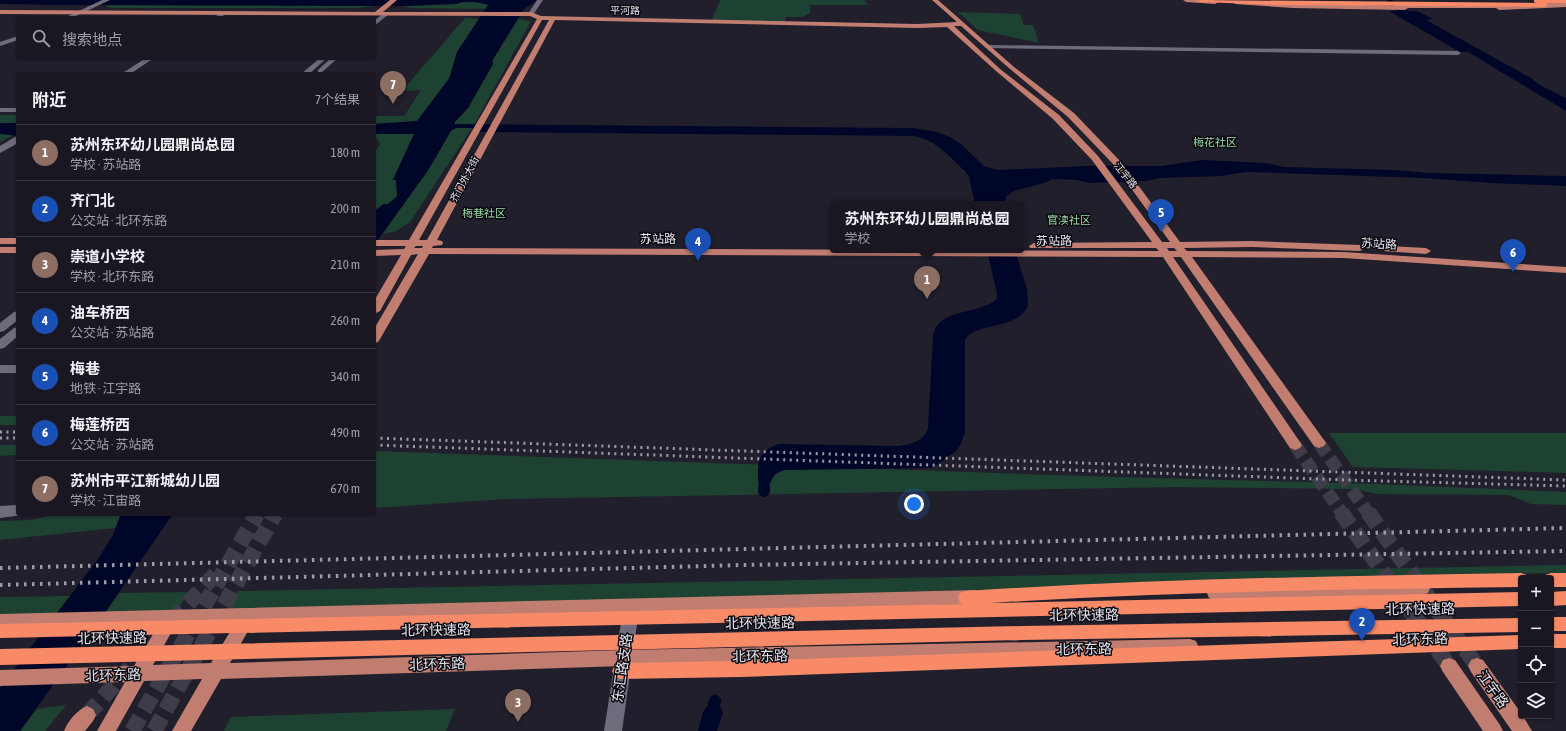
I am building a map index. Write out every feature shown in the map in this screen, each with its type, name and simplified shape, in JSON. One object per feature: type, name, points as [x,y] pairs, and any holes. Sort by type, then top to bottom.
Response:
[{"type":"highway","points":[[1201,0],[1276,3],[1545,5]]},
{"type":"highway","points":[[1245,0],[1566,1]]},
{"type":"highway","points":[[966,598],[1088,590],[1354,582],[1518,580]]},
{"type":"highway","points":[[1554,580],[1566,580]]},
{"type":"highway","points":[[1554,599],[1566,598]]},
{"type":"highway","name":"北环快速路","points":[[0,631],[1518,599]]},
{"type":"highway","points":[[1554,624],[1566,624]]},
{"type":"highway","name":"北环快速路","points":[[0,658],[1022,633],[1518,625]]},
{"type":"highway","points":[[1554,641],[1566,641]]},
{"type":"highway","points":[[622,665],[740,669],[1518,642]]},
{"type":"main road","name":"江宇路","points":[[935,0],[1012,68],[1071,115],[1118,164],[1319,443]]},
{"type":"main road","points":[[1186,0],[1354,8],[1566,6]]},
{"type":"main road","points":[[374,16],[386,6],[396,3]]},
{"type":"main road","points":[[386,14],[396,3]]},
{"type":"main road","points":[[1274,5],[1488,7],[1545,5],[1566,6]]},
{"type":"main road","name":"平河路","points":[[0,12],[224,13],[374,16],[386,14],[531,14],[540,18],[909,26],[962,24]]},
{"type":"main road","name":"齐门外大街","points":[[376,308],[474,138],[540,18]]},
{"type":"main road","name":"齐门外大街","points":[[376,336],[428,247],[553,18]]},
{"type":"main road","name":"江宇路","points":[[949,25],[998,70],[1056,117],[1084,145],[1162,250],[1295,445]]},
{"type":"main road","points":[[0,241],[16,241]]},
{"type":"main road","name":"苏站路","points":[[381,250],[413,243],[428,247],[830,252]]},
{"type":"main road","name":"苏站路","points":[[1162,250],[1177,244],[1338,246],[1566,262]]},
{"type":"main road","name":"苏站路","points":[[381,250],[408,253],[428,247],[830,245]]},
{"type":"main road","name":"苏站路","points":[[1027,248],[1162,250],[1184,254],[1344,255],[1566,270]]},
{"type":"main road","points":[[0,250],[16,250]]},
{"type":"main road","name":"苏站路","points":[[896,253],[983,253]]},
{"type":"main road","points":[[0,621],[632,605],[1518,586]]},
{"type":"main road","points":[[1554,586],[1566,586]]},
{"type":"main road","points":[[181,731],[250,614]]},
{"type":"main road","points":[[106,731],[140,674],[171,617]]},
{"type":"main road","points":[[1554,635],[1566,634]]},
{"type":"main road","name":"北环东路","points":[[0,678],[217,671],[622,665],[1518,636]]},
{"type":"main road","name":"江宇路","points":[[1449,666],[1494,731]]},
{"type":"main road","name":"江宇路","points":[[1477,666],[1523,731]]},
{"type":"main road","points":[[73,731],[87,715]]},
{"type":"street","points":[[71,16],[107,0]]},
{"type":"street","points":[[531,14],[540,0]]},
{"type":"street","points":[[219,16],[224,13]]},
{"type":"street","points":[[376,22],[386,14]]},
{"type":"street","points":[[0,44],[16,39]]},
{"type":"street","points":[[988,47],[1458,53]]},
{"type":"street","points":[[128,72],[148,60]]},
{"type":"street","points":[[307,72],[322,60]]},
{"type":"street","points":[[318,72],[333,60]]},
{"type":"street","points":[[0,105],[16,106]]},
{"type":"street","points":[[0,110],[16,110]]},
{"type":"street","points":[[2,148],[16,141]]},
{"type":"street","points":[[2,148],[16,148]]},
{"type":"street","points":[[0,329],[16,316]]},
{"type":"street","points":[[0,345],[16,332]]},
{"type":"street","points":[[0,369],[16,369]]},
{"type":"street","points":[[0,512],[16,511]]},
{"type":"street","name":"东汇路支路","points":[[613,731],[632,605]]},
{"type":"green space","points":[[720,0],[864,0],[868,5],[810,5],[810,13],[802,17],[786,17],[785,22],[712,20]]},
{"type":"green space","points":[[463,2],[489,5],[486,9],[410,8],[404,6],[456,4]]},
{"type":"green space","points":[[108,5],[374,6],[359,8],[112,8],[107,7]]},
{"type":"green space","points":[[958,12],[1020,14],[1024,25],[1033,25],[1039,43],[978,30]]},
{"type":"green space","points":[[465,18],[480,19],[457,52],[450,77],[417,121],[376,124],[376,116],[404,116],[421,90],[402,91]]},
{"type":"green space","points":[[518,19],[531,21],[474,125],[410,222],[396,231],[383,234],[435,159],[455,122],[468,108],[493,64],[492,61]]},
{"type":"green space","points":[[0,115],[16,115],[16,134],[0,142]]},
{"type":"green space","points":[[376,134],[414,134],[393,179],[396,180],[398,196],[388,204],[384,204],[376,210],[376,150],[380,144]]},
{"type":"green space","points":[[0,416],[16,416],[16,425],[0,425]]},
{"type":"green space","points":[[1329,433],[1566,433],[1566,473],[1353,467]]},
{"type":"green space","points":[[0,445],[16,445],[16,455],[0,456]]},
{"type":"green space","points":[[376,451],[1052,475],[1375,484],[1566,492],[1566,505],[1531,504],[1509,495],[1376,494],[1356,489],[1176,487],[506,499],[376,508]]},
{"type":"green space","points":[[48,516],[120,516],[115,528],[0,540],[0,521],[32,520]]},
{"type":"green space","points":[[1566,565],[1566,573],[1448,574],[1200,584],[789,595],[224,616],[237,591]]},
{"type":"green space","points":[[189,592],[175,614],[104,615],[119,593]]},
{"type":"green space","points":[[71,596],[56,616],[0,618],[0,597]]},
{"type":"green space","points":[[66,705],[45,731],[20,731],[37,709]]},
{"type":"green space","points":[[455,709],[446,731],[224,731],[231,717]]},
{"type":"water","points":[[0,0],[538,0],[524,9],[492,61],[493,64],[468,108],[455,122],[455,124],[913,128],[937,132],[952,138],[962,145],[984,166],[998,170],[1086,166],[1161,166],[1202,160],[1266,163],[1284,167],[1395,170],[1429,173],[1566,176],[1566,186],[1423,178],[1247,172],[1225,176],[1159,178],[1147,181],[1090,183],[1077,180],[1053,179],[1014,191],[1006,197],[1005,201],[974,201],[969,177],[965,171],[942,149],[929,141],[913,136],[478,132],[480,128],[456,128],[451,131],[427,172],[376,242],[376,210],[384,204],[388,204],[397,196],[396,180],[393,180],[414,134],[376,134],[376,124],[417,121],[449,79],[457,52],[488,5],[477,2],[405,6],[0,4]]},
{"type":"water","points":[[1386,0],[1392,0],[1409,11],[1417,11],[1433,19],[1426,20],[1531,78],[1540,85],[1566,98],[1566,111],[1468,52],[1460,52],[1389,11],[1397,11],[1390,5],[1393,5]]},
{"type":"water","points":[[0,123],[16,123],[16,136],[0,134]]},
{"type":"water","points":[[988,253],[1016,253],[1027,289],[1028,306],[1022,314],[1014,320],[978,330],[970,334],[965,340],[965,432],[961,444],[955,452],[932,468],[785,470],[774,476],[769,488],[759,488],[759,461],[765,451],[779,444],[899,446],[913,443],[921,439],[928,427],[933,336],[936,327],[943,320],[951,316],[990,304],[997,299]]},
{"type":"water","points":[[120,516],[172,516],[20,731],[0,731],[0,688],[98,559],[113,535]]},
{"type":"water","points":[[714,704],[720,706],[723,712],[717,731],[698,731],[703,712],[707,706]]},
{"type":"tunnel","points":[[1319,443],[1368,513]]},
{"type":"tunnel","points":[[1295,445],[1342,513]]},
{"type":"tunnel","points":[[1341,512],[1449,666]]},
{"type":"tunnel","points":[[1368,512],[1477,666]]},
{"type":"tunnel","points":[[132,731],[256,516]]},
{"type":"tunnel","points":[[154,731],[274,516]]},
{"type":"tunnel","points":[[172,621],[219,570]]},
{"type":"tunnel","points":[[87,715],[146,650]]},
{"type":"railway","points":[[0,432],[16,432]]},
{"type":"railway","points":[[0,438],[16,438]]},
{"type":"railway","points":[[376,438],[1566,480]]},
{"type":"railway","points":[[376,445],[1347,480],[1566,486]]},
{"type":"railway","points":[[0,568],[1566,528]]},
{"type":"railway","points":[[0,585],[742,565],[1566,551]]},
{"type":"place","name":"苏州市平江新城幼儿园","points":[[393,104]]},
{"type":"place","name":"梅巷","points":[[1161,232]]},
{"type":"place","name":"油车桥西","points":[[698,261]]},
{"type":"place","name":"梅莲桥西","points":[[1513,272]]},
{"type":"place","name":"苏州东环幼儿园鼎尚总园","points":[[927,299]]},
{"type":"place","name":"齐门北","points":[[1362,641]]},
{"type":"place","name":"崇道小学校","points":[[518,722]]},
{"type":"district","name":"梅花社区","points":[[1215,142]]},
{"type":"district","name":"梅巷社区","points":[[484,213]]},
{"type":"district","name":"官渎社区","points":[[1069,220]]}]
